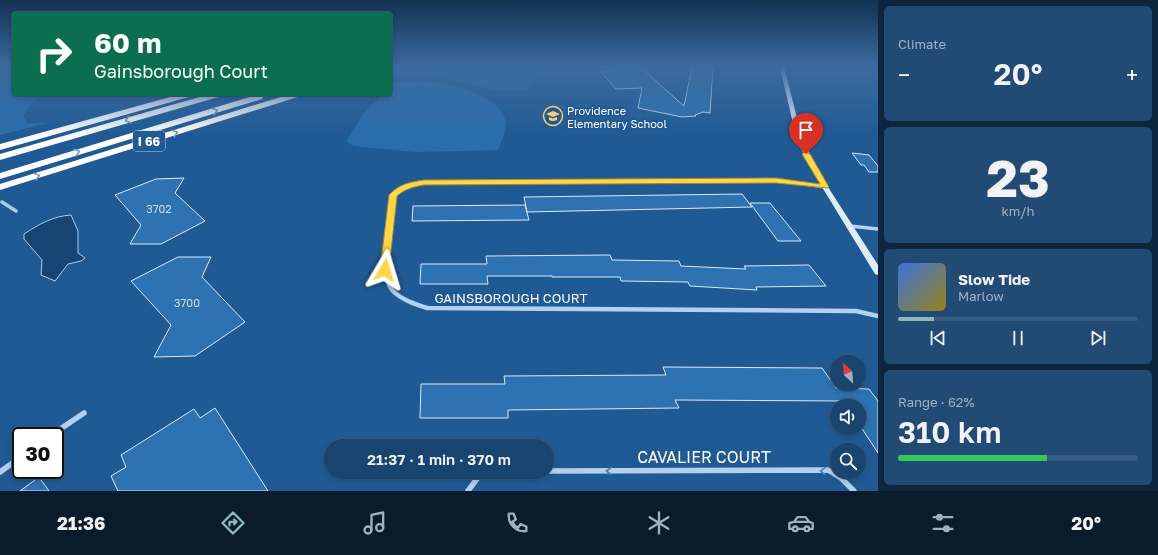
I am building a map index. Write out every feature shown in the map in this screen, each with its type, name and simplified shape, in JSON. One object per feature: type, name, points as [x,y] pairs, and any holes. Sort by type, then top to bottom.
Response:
[{"type":"highway","points":[[0,146],[183,96]]},
{"type":"highway","points":[[0,157],[212,96]]},
{"type":"highway","points":[[0,176],[263,96]]},
{"type":"highway","name":"I 66","points":[[0,187],[292,96]]},
{"type":"main road","points":[[788,90],[800,141],[825,187],[878,272]]},
{"type":"street","name":"GAINSBOROUGH COURT","points":[[825,187],[776,180],[432,182],[410,185],[400,189],[393,195],[385,270],[390,287],[402,298],[426,308],[856,311],[878,316]]},
{"type":"street","points":[[850,226],[878,229]]},
{"type":"street","points":[[63,427],[84,413]]},
{"type":"street","points":[[0,472],[12,463]]},
{"type":"street","name":"CAVALIER COURT","points":[[554,471],[828,470],[841,478],[854,491]]},
{"type":"street","points":[[468,491],[477,479]]},
{"type":"shaded area","points":[[0,90],[12,90],[12,96],[40,96],[23,115],[27,123],[47,123],[0,135]]},
{"type":"shaded area","points":[[392,90],[465,90],[492,103],[500,110],[505,118],[506,126],[498,150],[415,152],[353,146],[346,141],[364,113],[381,96],[392,96]]},
{"type":"shaded area","points":[[501,90],[527,90],[515,91]]},
{"type":"shaded area","points":[[71,215],[78,231],[78,253],[85,258],[81,261],[68,264],[55,281],[41,275],[42,260],[24,239],[24,234],[47,221]]},
{"type":"building","points":[[642,90],[666,90],[684,106],[687,90],[712,90],[710,113],[703,112],[695,115],[696,116],[682,117],[638,108]]},
{"type":"building","points":[[852,153],[869,155],[878,166],[878,172],[869,172],[864,165],[861,165]]},
{"type":"building","points":[[184,178],[175,193],[205,221],[161,244],[130,244],[141,225],[115,195],[156,179]]},
{"type":"building","points":[[742,194],[752,207],[527,212],[524,197]]},
{"type":"building","points":[[750,203],[770,203],[801,241],[778,241]]},
{"type":"building","points":[[525,205],[529,220],[412,221],[413,206]]},
{"type":"building","points":[[610,255],[612,260],[679,261],[681,266],[746,269],[744,266],[809,265],[826,286],[756,287],[757,290],[690,286],[688,282],[621,281],[620,277],[552,276],[487,276],[488,284],[420,284],[421,264],[487,264],[486,256]]},
{"type":"building","points":[[178,257],[211,257],[202,277],[245,322],[195,356],[154,357],[171,325],[131,281]]},
{"type":"building","points":[[663,367],[822,368],[830,379],[830,391],[866,391],[866,389],[869,389],[878,401],[878,453],[866,435],[866,399],[830,399],[830,401],[675,400],[679,408],[508,410],[508,418],[420,418],[421,384],[505,384],[504,376],[666,375]]},
{"type":"building","points":[[215,408],[268,491],[118,491],[111,476],[126,467],[121,455],[194,409],[200,418]]},
{"type":"building","points":[[36,479],[40,479],[49,491],[20,491]]},
{"type":"waterway","points":[[2,202],[16,211]]},
{"type":"place","name":"Providence Elementary School","points":[[553,116]]},
{"type":"route","points":[[385,270],[393,195],[400,189],[410,185],[424,182],[776,180],[825,187],[806,154]]}]
